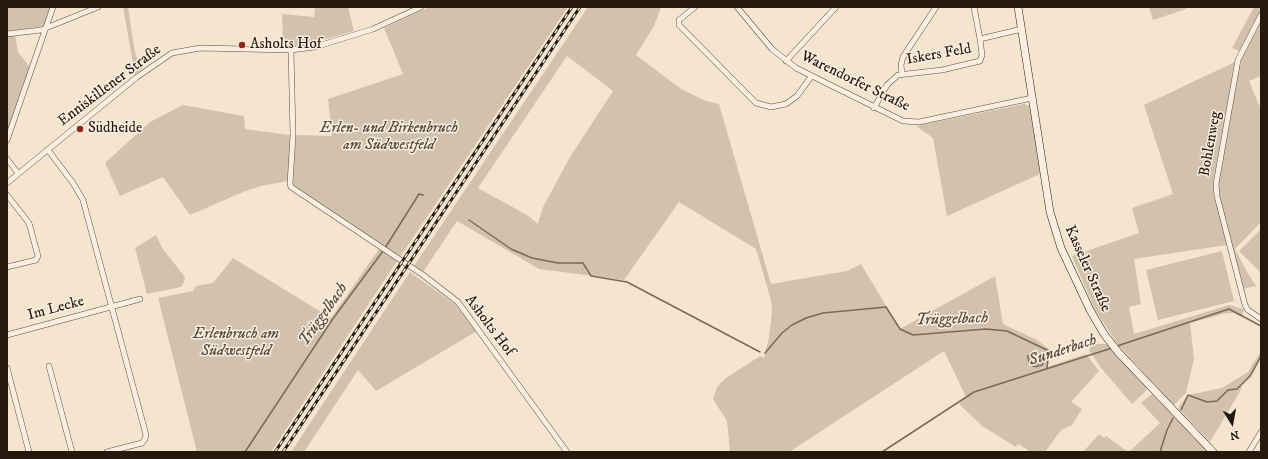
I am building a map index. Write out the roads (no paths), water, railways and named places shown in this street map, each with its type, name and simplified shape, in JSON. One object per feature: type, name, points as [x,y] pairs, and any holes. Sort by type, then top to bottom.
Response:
[{"type":"street","points":[[7,140],[53,7]]},
{"type":"street","points":[[7,34],[47,28],[98,7]]},
{"type":"street","name":"Enniskillener Straße","points":[[7,183],[137,77],[172,53],[200,48],[291,50],[315,47],[363,32],[421,7]]},
{"type":"street","points":[[695,7],[679,20],[679,25],[756,103],[771,107],[786,104],[798,96],[811,76]]},
{"type":"street","name":"Warendorfer Straße","points":[[737,7],[767,44],[786,61],[811,76],[896,119],[911,123],[1032,98]]},
{"type":"street","points":[[786,61],[836,7]]},
{"type":"street","points":[[902,74],[901,65],[903,57],[936,7]]},
{"type":"street","name":"Iskers Feld","points":[[874,108],[887,85],[894,77],[902,74],[942,70],[977,63],[982,55],[974,7]]},
{"type":"street","name":"Kasseler Straße","points":[[1018,7],[1050,212],[1057,237],[1090,310],[1109,341],[1213,452]]},
{"type":"street","name":"Bohlenweg","points":[[1261,15],[1238,60],[1216,184],[1217,196],[1245,305],[1253,315],[1261,319]]},
{"type":"street","points":[[980,39],[1022,29]]},
{"type":"street","name":"Asholts Hof","points":[[291,50],[293,135],[291,187],[386,250],[458,302],[568,452]]},
{"type":"street","points":[[48,150],[73,182],[82,200],[143,423],[145,439],[142,443],[107,452]]},
{"type":"street","points":[[7,159],[18,173]]},
{"type":"street","points":[[7,195],[29,223],[38,256],[36,260],[7,267]]},
{"type":"street","points":[[111,306],[140,299]]},
{"type":"street","name":"Im Lecke","points":[[7,334],[111,306]]},
{"type":"street","points":[[49,366],[72,452]]},
{"type":"street","points":[[7,368],[29,452]]},
{"type":"street","points":[[1249,452],[1261,432]]},
{"type":"waterway","name":"Trüggelbach","points":[[385,248],[419,194],[423,195]]},
{"type":"waterway","name":"Trüggelbach","points":[[469,220],[511,249],[532,258],[558,263],[583,263],[591,276],[627,282],[760,352]]},
{"type":"waterway","name":"Trüggelbach","points":[[245,452],[332,320],[383,251]]},
{"type":"waterway","name":"Trüggelbach","points":[[765,353],[782,333],[792,325],[806,318],[823,313],[886,307],[900,329],[913,335],[986,329],[1007,331],[1049,351],[1047,368]]},
{"type":"waterway","name":"Sunderbach","points":[[1117,346],[1229,309],[1261,326]]},
{"type":"waterway","name":"Sunderbach","points":[[882,452],[974,392],[1112,348]]},
{"type":"waterway","points":[[1181,410],[1188,395],[1207,402],[1217,401],[1228,390],[1237,389],[1250,376],[1261,356]]},
{"type":"waterway","points":[[1160,452],[1167,430],[1173,418]]},
{"type":"railway","points":[[275,452],[572,7]]},
{"type":"railway","points":[[283,452],[580,7]]},
{"type":"place","name":"Asholts Hof","points":[[242,45]]},
{"type":"place","name":"Südheide","points":[[80,129]]},
{"type":"park label","name":"Erlen- und Birkenbruch am Südwestfeld","points":[[389,138]]},
{"type":"park label","name":"Erlenbruch am Südwestfeld","points":[[236,344]]}]
